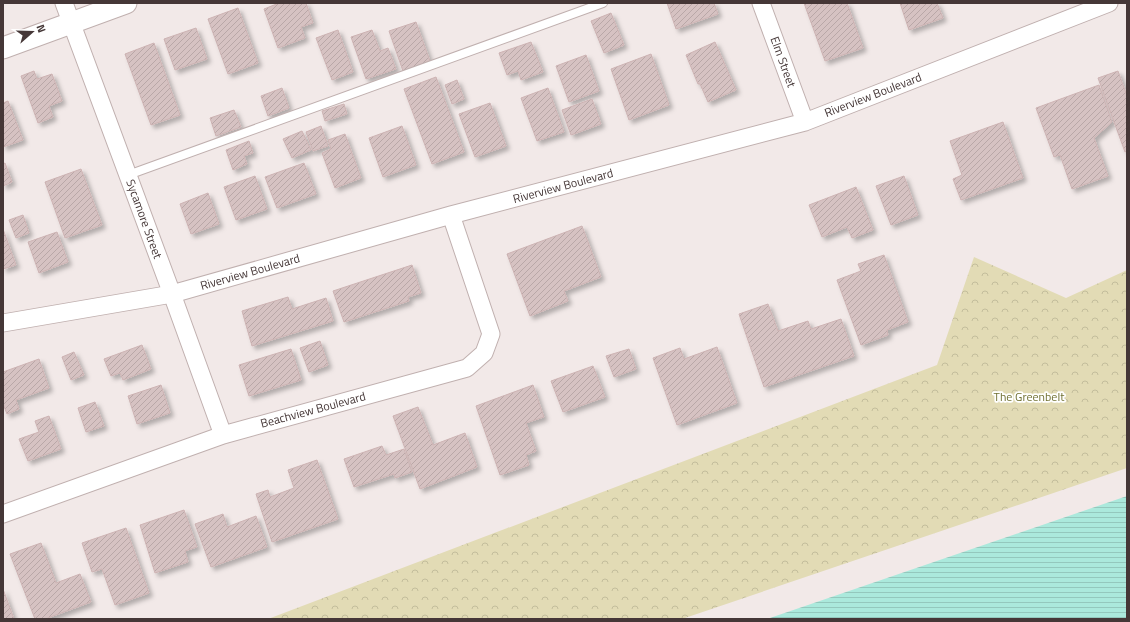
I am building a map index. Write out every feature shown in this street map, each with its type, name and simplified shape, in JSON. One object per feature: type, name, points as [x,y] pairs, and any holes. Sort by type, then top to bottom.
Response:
[{"type":"street","name":"Sycamore Street","points":[[64,3],[223,435]]},
{"type":"street","points":[[3,48],[126,3]]},
{"type":"street","name":"Elm Street","points":[[761,3],[805,122]]},
{"type":"street","name":"Riverview Boulevard","points":[[3,323],[172,294],[451,215],[805,122],[1109,3]]},
{"type":"street","name":"Beachview Boulevard","points":[[3,514],[223,435],[467,368],[484,353],[491,334],[451,215]]},
{"type":"lane","points":[[128,174],[603,3]]},
{"type":"green space","name":"The Greenbelt","points":[[974,257],[1066,298],[1127,270],[1127,468],[682,619],[268,619],[937,365]]},
{"type":"shaded area","points":[[1127,496],[1127,619],[767,619]]},
{"type":"building","points":[[279,3],[306,3],[313,23],[301,27],[305,38],[278,48],[264,9]]},
{"type":"building","points":[[667,3],[714,3],[718,14],[676,29]]},
{"type":"building","points":[[804,3],[847,3],[863,48],[825,61]]},
{"type":"building","points":[[900,3],[937,3],[943,18],[909,30]]},
{"type":"building","points":[[238,8],[258,63],[228,74],[208,19]]},
{"type":"building","points":[[611,13],[624,45],[604,53],[591,21]]},
{"type":"building","points":[[416,22],[430,61],[403,71],[389,31]]},
{"type":"building","points":[[196,28],[207,59],[175,70],[164,39]]},
{"type":"building","points":[[338,30],[353,72],[332,80],[316,38]]},
{"type":"building","points":[[372,30],[380,51],[388,48],[396,69],[366,79],[351,37]]},
{"type":"building","points":[[531,42],[543,72],[521,80],[518,71],[507,75],[499,53]]},
{"type":"building","points":[[715,42],[736,90],[708,102],[700,84],[698,84],[686,55]]},
{"type":"building","points":[[154,43],[180,115],[151,125],[125,54]]},
{"type":"building","points":[[651,54],[669,105],[629,120],[611,69]]},
{"type":"building","points":[[586,55],[599,91],[569,102],[556,66]]},
{"type":"building","points":[[34,71],[37,79],[52,74],[62,101],[49,106],[53,117],[38,123],[21,76]]},
{"type":"building","points":[[1118,71],[1127,96],[1127,151],[1125,152],[1098,78]]},
{"type":"building","points":[[436,77],[464,152],[432,164],[404,89]]},
{"type":"building","points":[[457,80],[464,99],[452,104],[445,85]]},
{"type":"building","points":[[1099,85],[1112,122],[1094,138],[1108,176],[1072,189],[1060,155],[1054,157],[1036,108]]},
{"type":"building","points":[[282,88],[289,108],[268,116],[261,96]]},
{"type":"building","points":[[548,88],[564,132],[537,141],[521,98]]},
{"type":"building","points":[[592,99],[601,124],[571,135],[562,110]]},
{"type":"building","points":[[8,101],[23,140],[3,147],[3,103]]},
{"type":"building","points":[[490,103],[506,146],[475,157],[459,114]]},
{"type":"building","points":[[344,104],[347,114],[325,121],[322,111]]},
{"type":"building","points":[[234,110],[241,127],[216,136],[210,118]]},
{"type":"building","points":[[1003,122],[1023,178],[961,200],[953,179],[962,175],[950,141]]},
{"type":"building","points":[[321,126],[328,146],[313,151],[306,132]]},
{"type":"building","points":[[402,126],[416,165],[383,177],[369,138]]},
{"type":"building","points":[[302,131],[311,150],[292,158],[283,139]]},
{"type":"building","points":[[345,134],[361,178],[335,188],[322,153],[331,149],[328,140]]},
{"type":"building","points":[[249,141],[253,153],[244,156],[247,164],[233,170],[226,150]]},
{"type":"building","points":[[5,163],[12,182],[3,186],[3,164]]},
{"type":"building","points":[[304,163],[316,194],[277,208],[265,177]]},
{"type":"building","points":[[81,169],[102,225],[65,238],[45,182]]},
{"type":"building","points":[[255,176],[267,209],[236,220],[224,187]]},
{"type":"building","points":[[904,176],[918,215],[891,225],[876,186]]},
{"type":"building","points":[[856,187],[873,230],[852,238],[847,227],[822,237],[809,205]]},
{"type":"building","points":[[208,193],[219,224],[191,234],[180,204]]},
{"type":"building","points":[[23,215],[29,233],[16,238],[9,220]]},
{"type":"building","points":[[582,226],[601,277],[564,291],[568,301],[530,316],[507,254]]},
{"type":"building","points":[[3,229],[16,265],[3,269]]},
{"type":"building","points":[[57,232],[68,262],[39,273],[28,242]]},
{"type":"building","points":[[884,255],[908,322],[887,330],[888,335],[861,345],[837,280],[861,271],[858,264]]},
{"type":"building","points":[[412,265],[421,293],[408,297],[409,301],[344,322],[333,291]]},
{"type":"building","points":[[288,297],[292,309],[326,298],[333,321],[252,346],[242,311]]},
{"type":"building","points":[[768,304],[778,331],[808,321],[811,329],[841,319],[854,356],[764,387],[739,314]]},
{"type":"building","points":[[320,341],[328,365],[309,372],[300,348]]},
{"type":"building","points":[[142,345],[151,369],[123,380],[120,373],[111,376],[104,359]]},
{"type":"building","points":[[717,347],[737,403],[677,425],[653,358],[680,348],[684,359]]},
{"type":"building","points":[[291,349],[301,380],[249,396],[239,365]]},
{"type":"building","points":[[629,349],[636,369],[614,377],[606,356]]},
{"type":"building","points":[[74,352],[84,375],[71,380],[62,357]]},
{"type":"building","points":[[39,359],[49,388],[16,400],[19,409],[7,414],[3,404],[3,372]]},
{"type":"building","points":[[593,366],[605,397],[563,412],[551,381]]},
{"type":"building","points":[[161,385],[170,413],[137,424],[128,396]]},
{"type":"building","points":[[533,385],[544,417],[526,423],[536,451],[526,455],[529,465],[500,475],[476,406]]},
{"type":"building","points":[[95,402],[104,426],[86,432],[78,408]]},
{"type":"building","points":[[418,407],[433,445],[465,433],[477,467],[420,489],[393,416]]},
{"type":"building","points":[[49,416],[61,449],[28,461],[19,439],[39,432],[35,421]]},
{"type":"building","points":[[382,446],[386,455],[404,449],[412,472],[395,478],[394,474],[354,487],[344,459]]},
{"type":"building","points":[[317,460],[338,519],[272,542],[256,494],[268,490],[270,497],[294,488],[288,470]]},
{"type":"building","points":[[184,510],[197,547],[185,551],[188,562],[155,573],[140,525]]},
{"type":"building","points":[[223,514],[227,527],[256,516],[267,547],[211,567],[195,524]]},
{"type":"building","points":[[126,528],[149,593],[115,605],[102,569],[92,572],[82,543]]},
{"type":"building","points":[[41,543],[56,583],[80,574],[91,602],[45,619],[35,619],[10,554]]},
{"type":"building","points":[[3,589],[14,619],[3,619]]}]
